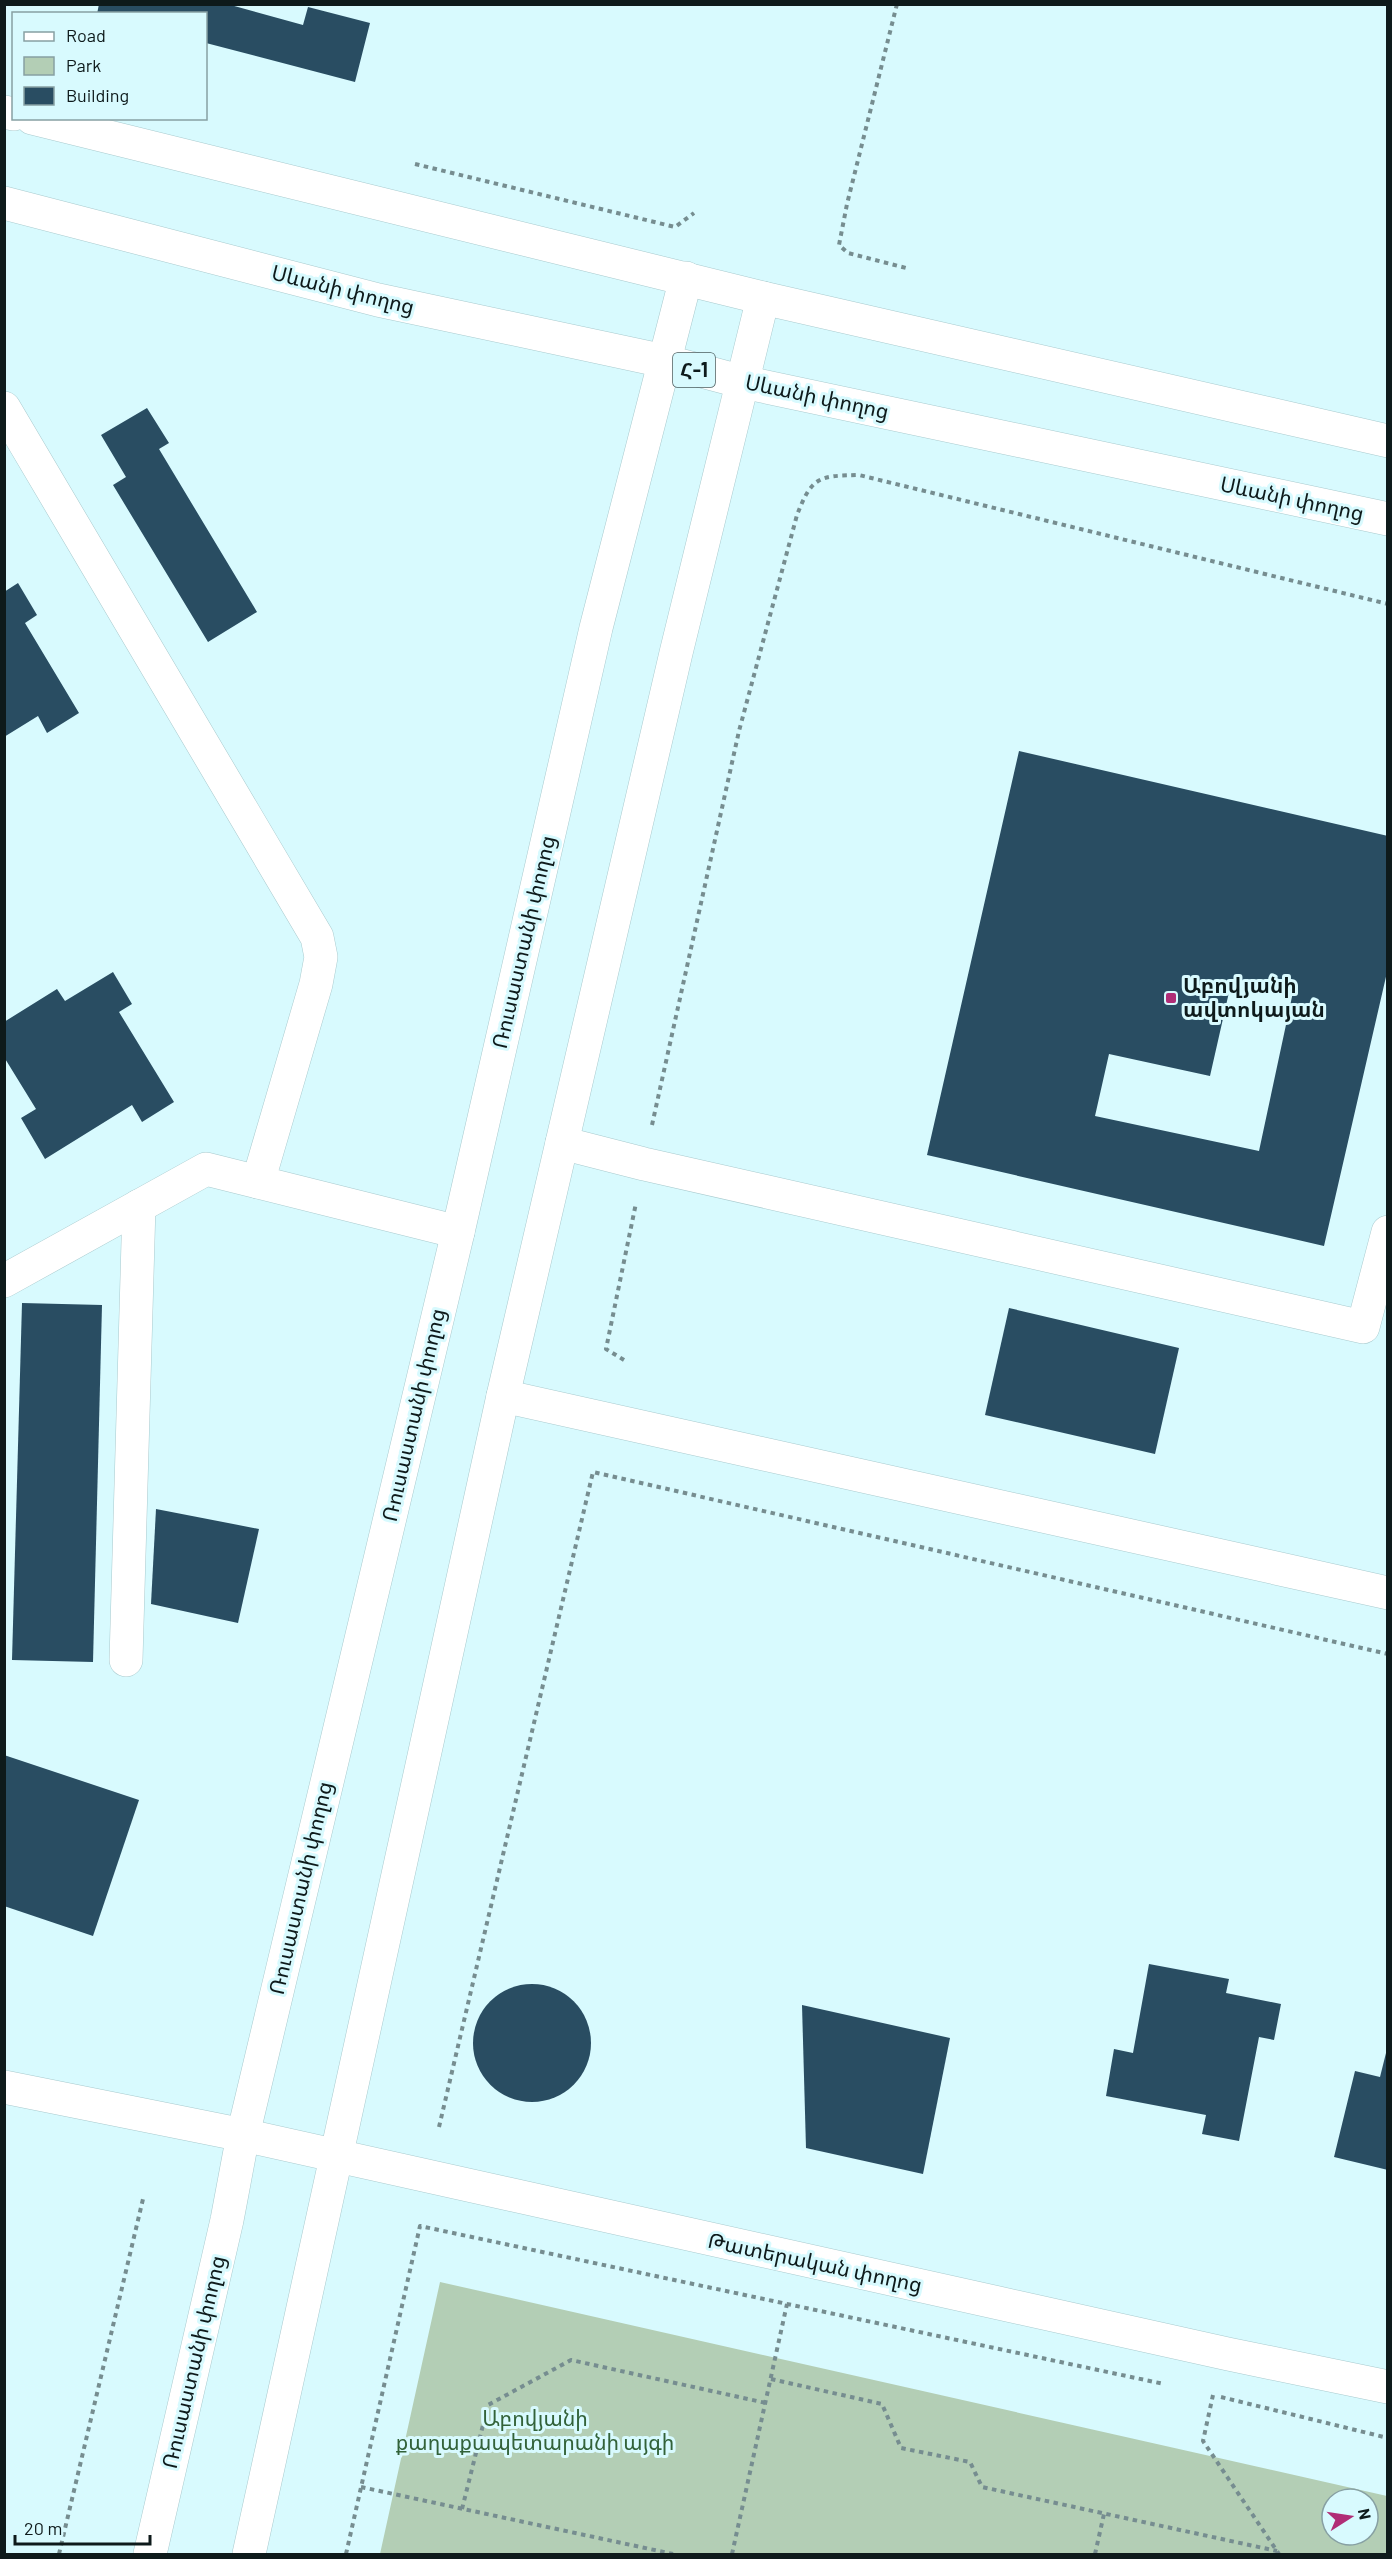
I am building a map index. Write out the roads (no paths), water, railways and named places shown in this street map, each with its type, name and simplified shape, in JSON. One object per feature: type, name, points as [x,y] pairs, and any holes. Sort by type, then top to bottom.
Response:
[{"type":"main road","points":[[40,120],[763,298],[1388,441]]},
{"type":"main road","name":"Սևանի փողոց","points":[[4,203],[378,300],[664,362],[743,382],[1388,519]]},
{"type":"main road","name":"Ռուսաստանի փողոց","points":[[150,2554],[227,2220],[243,2134],[458,1232],[596,628],[686,278]]},
{"type":"main road","points":[[249,2554],[503,1396],[676,652],[763,298]]},
{"type":"main road","points":[[4,408],[317,937],[321,957],[316,984],[258,1182]]},
{"type":"main road","points":[[562,1143],[644,1164],[1363,1327],[1383,1264],[1388,1232]]},
{"type":"main road","points":[[4,1281],[206,1169],[458,1232]]},
{"type":"main road","points":[[126,1660],[139,1206]]},
{"type":"main road","points":[[503,1396],[1388,1593]]},
{"type":"main road","name":"Թատերական փողոց","points":[[4,2087],[243,2134],[1216,2352],[1388,2387]]},
{"type":"place","name":"Աբովյանի ավտոկայան","points":[[1171,998]]},
{"type":"park label","name":"Աբովյանի քաղաքապետարանի այգի","points":[[535,2431]]}]
